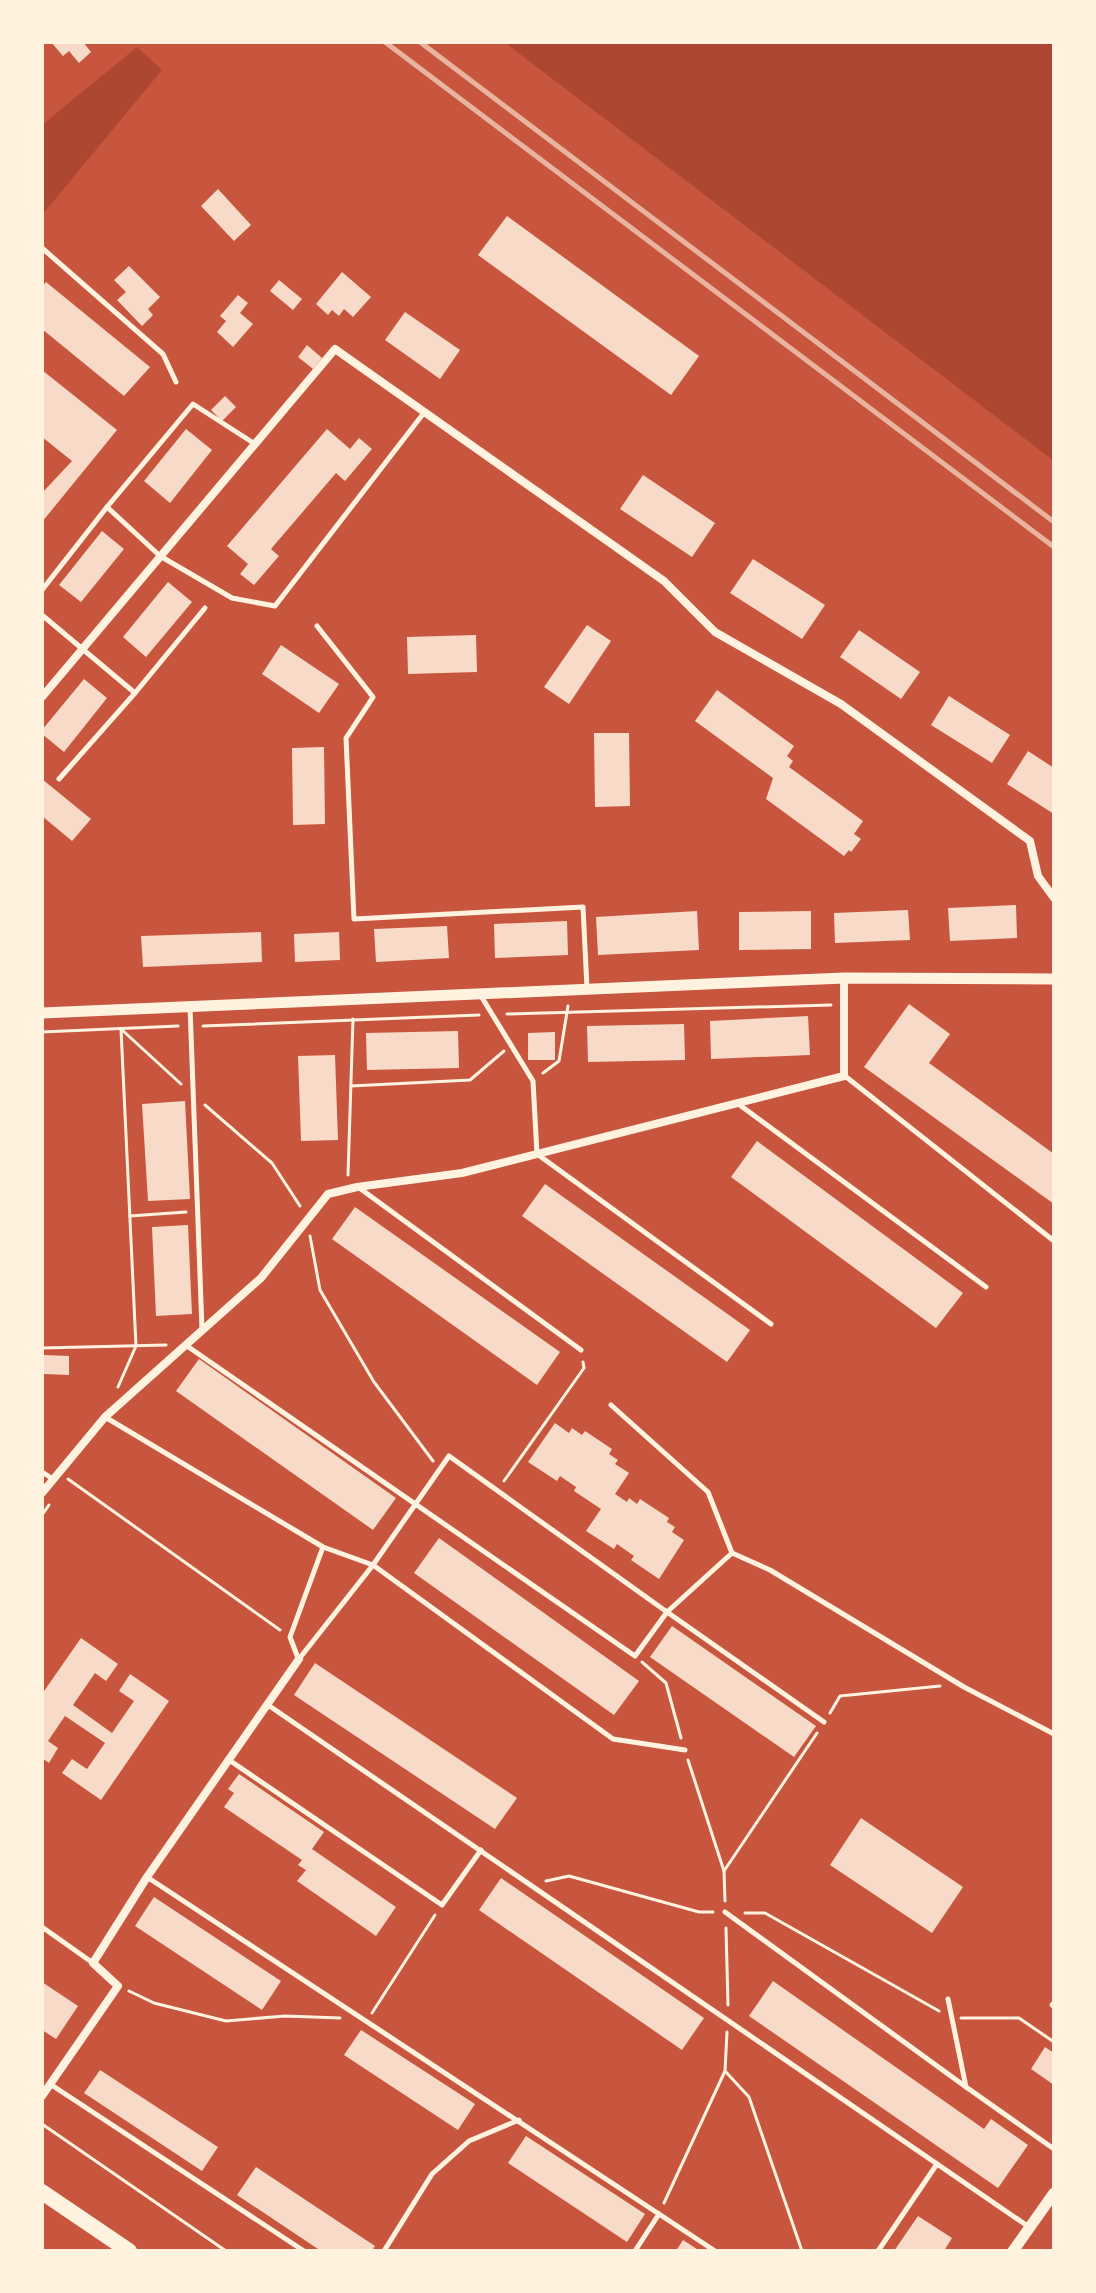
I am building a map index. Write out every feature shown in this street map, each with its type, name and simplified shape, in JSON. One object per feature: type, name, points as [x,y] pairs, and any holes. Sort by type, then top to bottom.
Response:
[{"type":"highway","points":[[42,2192],[129,2251]]},
{"type":"street","points":[[42,697],[335,349],[423,414],[664,581],[715,632],[841,704],[1030,841],[1038,876],[1054,898]]},
{"type":"street","points":[[42,1493],[105,1417],[261,1278],[328,1194],[462,1173],[844,1076],[844,978]]},
{"type":"street","points":[[42,1013],[844,978],[1054,979]]},
{"type":"street","points":[[42,2096],[118,1986],[93,1963],[147,1877],[299,1659]]},
{"type":"street","points":[[1013,2251],[1054,2193]]},
{"type":"lane","points":[[42,248],[163,354],[176,382]]},
{"type":"lane","points":[[42,590],[193,404],[255,444]]},
{"type":"lane","points":[[107,507],[160,556],[232,598],[275,606],[423,414]]},
{"type":"lane","points":[[59,779],[205,608]]},
{"type":"lane","points":[[42,615],[81,651],[135,693]]},
{"type":"lane","points":[[317,626],[373,697],[346,738],[354,919],[583,907],[587,989]]},
{"type":"lane","points":[[479,994],[533,1081],[537,1154],[771,1324]]},
{"type":"lane","points":[[190,1006],[202,1330]]},
{"type":"lane","points":[[844,1076],[1054,1241]]},
{"type":"lane","points":[[737,1103],[986,1287]]},
{"type":"lane","points":[[352,1188],[581,1350]]},
{"type":"lane","points":[[186,1345],[635,1656],[667,1612],[732,1553]]},
{"type":"lane","points":[[611,1405],[708,1492],[732,1553],[770,1570],[960,1685],[1054,1734]]},
{"type":"lane","points":[[105,1417],[323,1547],[373,1565],[613,1739],[685,1750]]},
{"type":"lane","points":[[323,1547],[290,1637],[299,1659],[373,1565],[449,1456],[824,1722]]},
{"type":"lane","points":[[42,1472],[53,1479]]},
{"type":"lane","points":[[268,1705],[1030,2228]]},
{"type":"lane","points":[[229,1760],[442,1905],[481,1850]]},
{"type":"lane","points":[[147,1877],[715,2251]]},
{"type":"lane","points":[[725,1912],[1054,2149]]},
{"type":"lane","points":[[42,1927],[93,1963]]},
{"type":"lane","points":[[948,1999],[966,2087]]},
{"type":"lane","points":[[50,2084],[304,2251]]},
{"type":"lane","points":[[384,2251],[432,2174],[469,2141],[519,2120]]},
{"type":"lane","points":[[878,2251],[937,2164]]},
{"type":"lane","points":[[635,2251],[659,2214]]},
{"type":"path","points":[[533,1081],[559,1061],[570,990]]},
{"type":"path","points":[[352,1188],[354,999]]},
{"type":"path","points":[[199,1026],[492,1014],[844,1005]]},
{"type":"path","points":[[42,1032],[185,1026]]},
{"type":"path","points":[[121,1029],[272,1163],[308,1219],[320,1290],[374,1382],[439,1470]]},
{"type":"path","points":[[117,1389],[136,1346],[121,1029]]},
{"type":"path","points":[[351,1086],[470,1080],[511,1045]]},
{"type":"path","points":[[130,1216],[198,1212]]},
{"type":"path","points":[[42,1348],[186,1345]]},
{"type":"path","points":[[498,1490],[584,1368],[581,1350]]},
{"type":"path","points":[[68,1479],[290,1637]]},
{"type":"path","points":[[659,2214],[725,2071],[728,2020],[724,1871],[840,1696],[960,1685]]},
{"type":"path","points":[[532,1884],[569,1876],[699,1912],[765,1913],[952,2018],[1019,2018],[1054,2042]]},
{"type":"path","points":[[118,1986],[154,2003],[226,2021],[285,2016],[368,2020],[442,1905]]},
{"type":"path","points":[[725,2071],[749,2097],[802,2251]]},
{"type":"path","points":[[42,2124],[226,2251]]},
{"type":"shaded area","points":[[504,42],[1054,42],[1054,461]]},
{"type":"shaded area","points":[[137,47],[162,70],[42,215],[42,125]]},
{"type":"building","points":[[51,42],[83,42],[91,52],[79,63],[69,51],[63,56]]},
{"type":"building","points":[[218,189],[251,225],[234,241],[201,206]]},
{"type":"building","points":[[507,216],[699,356],[671,395],[478,255]]},
{"type":"building","points":[[129,266],[160,297],[148,309],[153,315],[142,326],[117,300],[126,292],[114,280]]},
{"type":"building","points":[[342,272],[371,297],[353,317],[344,309],[339,316],[332,310],[328,315],[316,304]]},
{"type":"building","points":[[279,280],[302,299],[293,310],[270,291]]},
{"type":"building","points":[[46,282],[150,367],[124,396],[42,329],[42,287]]},
{"type":"building","points":[[238,295],[248,303],[240,313],[253,324],[233,347],[217,332],[226,321],[220,316]]},
{"type":"building","points":[[405,312],[460,350],[440,379],[385,340]]},
{"type":"building","points":[[307,345],[322,358],[313,369],[298,357]]},
{"type":"building","points":[[42,370],[117,430],[42,522],[42,493],[72,461],[42,437]]},
{"type":"building","points":[[225,396],[236,407],[222,421],[211,410]]},
{"type":"building","points":[[186,429],[212,450],[170,503],[144,481]]},
{"type":"building","points":[[327,429],[350,449],[359,438],[372,449],[345,481],[336,473],[271,549],[279,556],[254,585],[240,574],[248,564],[227,546]]},
{"type":"building","points":[[643,475],[715,523],[692,557],[620,509]]},
{"type":"building","points":[[102,531],[124,549],[81,602],[59,585]]},
{"type":"building","points":[[753,559],[825,605],[802,639],[730,593]]},
{"type":"building","points":[[168,582],[192,602],[146,657],[123,637]]},
{"type":"building","points":[[587,625],[611,641],[569,704],[544,687]]},
{"type":"building","points":[[859,630],[920,672],[901,699],[840,657]]},
{"type":"building","points":[[476,635],[477,672],[408,674],[407,637]]},
{"type":"building","points":[[281,645],[339,684],[319,713],[262,674]]},
{"type":"building","points":[[84,679],[107,698],[64,752],[42,734],[42,730]]},
{"type":"building","points":[[717,690],[794,746],[787,756],[793,761],[789,767],[863,821],[854,834],[861,839],[851,852],[849,850],[844,856],[766,799],[773,778],[695,721]]},
{"type":"building","points":[[949,696],[1010,735],[992,763],[931,725]]},
{"type":"building","points":[[594,733],[629,733],[630,806],[595,807]]},
{"type":"building","points":[[324,747],[325,824],[293,825],[292,748]]},
{"type":"building","points":[[1028,751],[1054,768],[1054,814],[1007,784]]},
{"type":"building","points":[[42,779],[91,819],[72,841],[42,816]]},
{"type":"building","points":[[1016,905],[1017,938],[950,941],[948,908]]},
{"type":"building","points":[[908,910],[910,940],[835,943],[834,913]]},
{"type":"building","points":[[697,911],[699,950],[598,955],[596,917]]},
{"type":"building","points":[[811,911],[811,949],[739,950],[739,912]]},
{"type":"building","points":[[567,921],[568,955],[495,958],[494,924]]},
{"type":"building","points":[[447,926],[449,958],[376,962],[374,929]]},
{"type":"building","points":[[261,932],[262,962],[143,967],[141,936]]},
{"type":"building","points":[[339,932],[340,960],[295,962],[294,934]]},
{"type":"building","points":[[909,1004],[950,1034],[929,1063],[1054,1154],[1054,1204],[864,1067]]},
{"type":"building","points":[[808,1016],[810,1055],[711,1059],[710,1021]]},
{"type":"building","points":[[684,1024],[685,1060],[588,1062],[587,1026]]},
{"type":"building","points":[[458,1031],[459,1068],[367,1070],[366,1033]]},
{"type":"building","points":[[555,1032],[555,1060],[528,1060],[528,1033]]},
{"type":"building","points":[[335,1055],[338,1140],[301,1141],[298,1056]]},
{"type":"building","points":[[185,1101],[190,1199],[148,1201],[142,1104]]},
{"type":"building","points":[[757,1141],[963,1293],[936,1328],[731,1177]]},
{"type":"building","points":[[545,1184],[750,1330],[727,1362],[522,1216]]},
{"type":"building","points":[[355,1207],[560,1352],[537,1385],[332,1239]]},
{"type":"building","points":[[188,1225],[192,1314],[156,1316],[152,1227]]},
{"type":"building","points":[[44,1355],[69,1356],[69,1375],[44,1374]]},
{"type":"building","points":[[199,1359],[396,1498],[373,1530],[176,1391]]},
{"type":"building","points":[[555,1423],[569,1433],[572,1428],[582,1435],[585,1431],[612,1449],[609,1454],[618,1460],[615,1464],[629,1473],[615,1494],[637,1504],[640,1499],[669,1518],[667,1522],[675,1527],[672,1532],[684,1540],[659,1579],[631,1560],[634,1556],[617,1544],[614,1549],[586,1531],[601,1509],[574,1491],[576,1487],[560,1476],[557,1481],[528,1462]]},
{"type":"building","points":[[439,1538],[639,1681],[614,1715],[414,1573]]},
{"type":"building","points":[[672,1626],[816,1726],[794,1757],[650,1657]]},
{"type":"building","points":[[81,1638],[118,1664],[106,1681],[95,1673],[73,1705],[112,1733],[134,1701],[119,1691],[130,1674],[169,1701],[101,1800],[62,1773],[72,1759],[87,1769],[105,1743],[65,1716],[48,1741],[58,1748],[49,1763],[42,1758],[42,1694]]},
{"type":"building","points":[[315,1663],[517,1798],[495,1829],[294,1695]]},
{"type":"building","points":[[239,1774],[324,1832],[312,1849],[396,1907],[376,1936],[297,1881],[306,1870],[298,1865],[302,1860],[224,1807],[234,1793],[228,1789]]},
{"type":"building","points":[[861,1818],[963,1887],[932,1933],[830,1865]]},
{"type":"building","points":[[501,1878],[704,2018],[682,2050],[479,1910]]},
{"type":"building","points":[[154,1897],[281,1981],[262,2010],[135,1926]]},
{"type":"building","points":[[773,1981],[984,2129],[991,2119],[1028,2145],[998,2188],[749,2016]]},
{"type":"building","points":[[42,1982],[78,2006],[56,2039],[42,2030]]},
{"type":"building","points":[[361,2030],[475,2104],[458,2130],[344,2055]]},
{"type":"building","points":[[1045,2047],[1054,2053],[1054,2085],[1031,2069]]},
{"type":"building","points":[[100,2070],[218,2147],[202,2171],[84,2093]]},
{"type":"building","points":[[526,2136],[645,2214],[627,2242],[508,2163]]},
{"type":"building","points":[[256,2167],[375,2246],[372,2251],[321,2251],[237,2195]]},
{"type":"building","points":[[918,2216],[952,2238],[944,2251],[894,2251]]},
{"type":"building","points":[[683,2240],[700,2251],[676,2251]]},
{"type":"railway","points":[[385,42],[1054,547]]},
{"type":"railway","points":[[420,42],[1054,522]]}]
